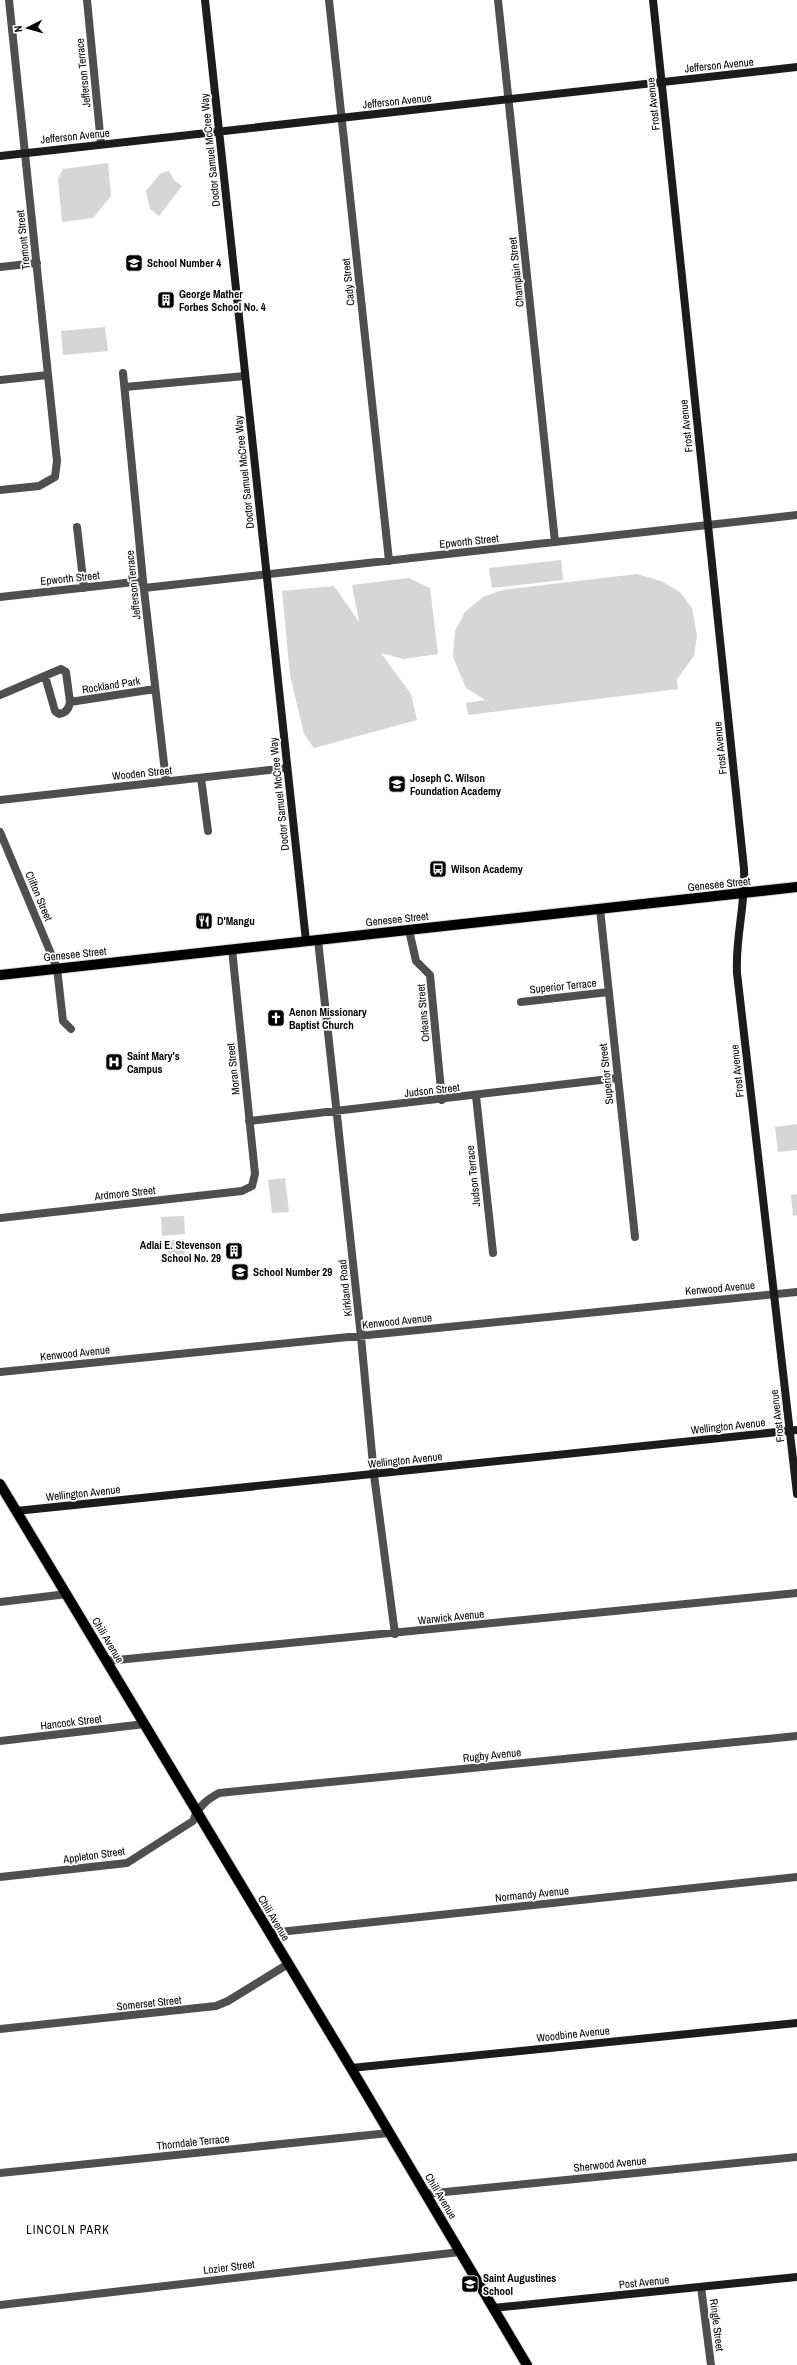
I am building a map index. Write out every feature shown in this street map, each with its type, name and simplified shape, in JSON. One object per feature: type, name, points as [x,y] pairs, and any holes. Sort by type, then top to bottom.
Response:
[{"type":"main road","name":"Genesee Street","points":[[0,975],[797,887]]},
{"type":"main road","name":"Chili Avenue","points":[[0,1484],[351,2068],[526,2365]]},
{"type":"street","name":"Tremont Street","points":[[0,490],[39,486],[55,477],[58,461],[9,0]]},
{"type":"street","name":"Jefferson Terrace","points":[[87,0],[101,144]]},
{"type":"street","name":"Doctor Samuel McCree Way","points":[[205,0],[306,941]]},
{"type":"street","name":"Cady Street","points":[[329,0],[388,561]]},
{"type":"street","name":"Champlain Street","points":[[498,0],[556,542]]},
{"type":"street","name":"Frost Avenue","points":[[653,0],[744,869],[737,950],[737,973],[773,1294],[794,1430],[797,1494]]},
{"type":"street","name":"Jefferson Avenue","points":[[0,156],[797,67]]},
{"type":"street","points":[[0,268],[37,263]]},
{"type":"street","name":"Jefferson Terrace","points":[[123,373],[144,585],[166,781]]},
{"type":"street","points":[[0,380],[48,375]]},
{"type":"street","points":[[125,387],[245,376]]},
{"type":"street","name":"Epworth Street","points":[[0,597],[84,588],[144,585],[266,574],[797,515]]},
{"type":"street","points":[[77,527],[84,588]]},
{"type":"street","name":"Rockland Park","points":[[0,695],[45,676],[64,669],[70,707],[64,713],[60,714],[55,711],[45,676]]},
{"type":"street","name":"Rockland Park","points":[[70,702],[155,689]]},
{"type":"street","name":"Wooden Street","points":[[0,800],[287,768]]},
{"type":"street","points":[[201,778],[208,831]]},
{"type":"street","name":"Clifton Street","points":[[0,832],[57,968],[63,1020],[70,1029]]},
{"type":"street","name":"Superior Street","points":[[600,909],[635,1237]]},
{"type":"street","name":"Orleans Street","points":[[409,930],[416,961],[430,975],[442,1100]]},
{"type":"street","name":"Kirkland Road","points":[[318,940],[361,1337],[374,1475],[395,1634]]},
{"type":"street","name":"Moran Street","points":[[232,949],[255,1174],[252,1186]]},
{"type":"street","name":"Superior Terrace","points":[[521,1002],[609,992]]},
{"type":"street","name":"Judson Street","points":[[249,1121],[442,1100],[618,1078]]},
{"type":"street","name":"Judson Terrace","points":[[476,1096],[493,1253]]},
{"type":"street","name":"Ardmore Street","points":[[0,1218],[242,1191],[252,1186]]},
{"type":"street","name":"Kenwood Avenue","points":[[0,1372],[361,1337],[797,1292]]},
{"type":"street","name":"Wellington Avenue","points":[[16,1511],[374,1475],[794,1430]]},
{"type":"street","name":"Warwick Avenue","points":[[107,1661],[395,1634],[797,1593]]},
{"type":"street","points":[[0,1602],[67,1594]]},
{"type":"street","name":"Hancock Street","points":[[0,1741],[145,1724]]},
{"type":"street","name":"Rugby Avenue","points":[[196,1812],[206,1800],[219,1793],[797,1736]]},
{"type":"street","name":"Appleton Street","points":[[0,1877],[127,1863],[193,1821],[196,1812]]},
{"type":"street","name":"Normandy Avenue","points":[[270,1933],[797,1877]]},
{"type":"street","name":"Somerset Street","points":[[0,2029],[216,2006],[228,2001],[288,1964]]},
{"type":"street","name":"Woodbine Avenue","points":[[351,2068],[797,2023]]},
{"type":"street","name":"Thorndale Terrace","points":[[0,2173],[389,2133]]},
{"type":"street","name":"Sherwood Avenue","points":[[426,2194],[797,2157]]},
{"type":"street","name":"Lozier Street","points":[[0,2305],[460,2252]]},
{"type":"street","name":"Post Avenue","points":[[493,2308],[797,2277]]},
{"type":"street","name":"Ringle Street","points":[[701,2287],[711,2365]]},
{"type":"shaded area","points":[[108,163],[111,196],[93,218],[62,222],[58,179],[63,169]]},
{"type":"shaded area","points":[[169,171],[174,180],[182,186],[159,216],[150,209],[146,191],[161,173]]},
{"type":"shaded area","points":[[105,327],[108,351],[63,355],[61,331]]},
{"type":"shaded area","points":[[561,560],[563,580],[492,588],[489,568]]},
{"type":"shaded area","points":[[637,574],[661,581],[680,592],[692,608],[697,636],[694,656],[677,679],[678,689],[468,715],[466,703],[485,700],[466,688],[453,657],[455,631],[465,612],[483,597],[502,590]]},
{"type":"shaded area","points":[[409,578],[430,588],[438,654],[403,659],[381,653],[411,694],[417,720],[314,748],[304,734],[290,675],[282,591],[334,586],[359,622],[352,585]]},
{"type":"shaded area","points":[[797,1124],[797,1150],[778,1152],[775,1127]]},
{"type":"shaded area","points":[[285,1178],[289,1212],[272,1213],[268,1180]]},
{"type":"shaded area","points":[[797,1194],[797,1215],[793,1216],[791,1195]]},
{"type":"shaded area","points":[[184,1216],[185,1234],[162,1236],[161,1217]]},
{"type":"shaded area","points":[[184,1239],[185,1257],[169,1259],[167,1241]]},
{"type":"place","name":"School Number 4","points":[[134,263]]},
{"type":"place","name":"George Mather Forbes School No. 4","points":[[166,300]]},
{"type":"place","name":"Joseph C. Wilson Foundation Academy","points":[[397,784]]},
{"type":"place","name":"Wilson Academy","points":[[438,869]]},
{"type":"place","name":"D'Mangu","points":[[204,921]]},
{"type":"place","name":"Aenon Missionary Baptist Church","points":[[276,1018]]},
{"type":"place","name":"Saint Mary's Campus","points":[[114,1062]]},
{"type":"place","name":"Adlai E. Stevenson School No. 29","points":[[234,1251]]},
{"type":"place","name":"School Number 29","points":[[240,1272]]},
{"type":"place","name":"Saint Augustines School","points":[[470,2284]]},
{"type":"district","name":"LINCOLN PARK","points":[[68,2230]]}]
